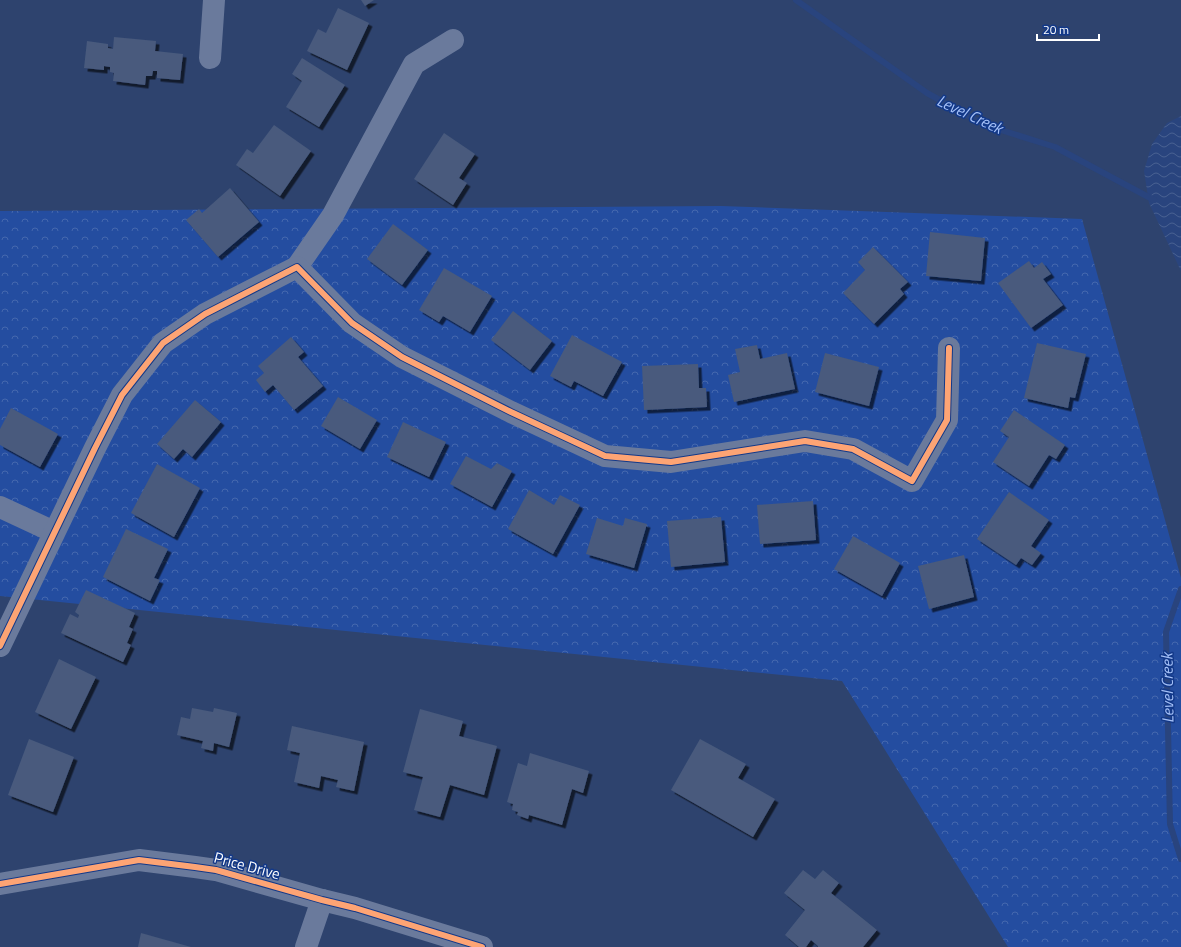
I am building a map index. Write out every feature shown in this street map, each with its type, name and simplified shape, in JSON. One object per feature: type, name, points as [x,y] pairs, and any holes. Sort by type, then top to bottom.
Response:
[{"type":"street","points":[[210,58],[214,0]]},
{"type":"street","points":[[0,646],[54,532],[122,395],[163,343],[205,314],[297,268],[333,215],[414,64],[453,40]]},
{"type":"street","points":[[297,268],[352,323],[402,356],[511,412],[605,456],[671,462],[805,441],[853,450],[912,481],[947,420],[949,348]]},
{"type":"street","points":[[0,507],[54,532]]},
{"type":"street","name":"Price Drive","points":[[0,884],[139,860],[216,870],[356,908],[482,947]]},
{"type":"street","points":[[306,947],[322,900]]},
{"type":"green space","points":[[721,206],[1082,219],[1181,578],[1181,947],[1008,947],[842,681],[0,596],[0,211]]},
{"type":"water","points":[[1181,116],[1181,271],[1149,203],[1144,171],[1152,144],[1167,123]]},
{"type":"building","points":[[361,0],[374,0],[365,6]]},
{"type":"building","points":[[338,8],[369,23],[347,70],[307,51],[318,29],[326,33]]},
{"type":"building","points":[[114,37],[156,41],[155,51],[183,54],[180,80],[157,78],[157,71],[153,71],[152,76],[146,76],[145,85],[113,81],[114,73],[110,72],[110,67],[104,66],[104,70],[84,68],[87,41],[108,44],[108,48],[113,49]]},
{"type":"building","points":[[302,58],[345,85],[319,127],[286,107],[302,81],[292,74]]},
{"type":"building","points":[[274,125],[311,151],[280,196],[236,165],[247,149],[253,153]]},
{"type":"building","points":[[444,133],[475,154],[459,178],[467,183],[453,205],[414,179]]},
{"type":"building","points":[[230,188],[259,222],[218,257],[186,220],[199,209],[202,213]]},
{"type":"building","points":[[393,224],[428,250],[402,285],[367,259]]},
{"type":"building","points":[[930,232],[985,238],[981,281],[926,276]]},
{"type":"building","points":[[873,247],[908,282],[900,289],[904,294],[874,324],[843,293],[865,270],[858,262]]},
{"type":"building","points":[[1029,261],[1034,268],[1042,262],[1051,274],[1043,279],[1063,305],[1031,328],[998,283]]},
{"type":"building","points":[[444,268],[492,296],[470,332],[443,316],[439,322],[419,310]]},
{"type":"building","points":[[513,311],[552,341],[530,370],[491,340]]},
{"type":"building","points":[[572,335],[622,362],[603,396],[574,381],[571,387],[550,376]]},
{"type":"building","points":[[291,337],[304,352],[298,357],[323,386],[294,410],[273,385],[265,392],[256,380],[264,373],[258,366]]},
{"type":"building","points":[[1037,343],[1086,354],[1075,398],[1070,397],[1068,408],[1024,398]]},
{"type":"building","points":[[757,345],[760,359],[787,353],[795,389],[734,402],[728,375],[740,372],[735,349]]},
{"type":"building","points":[[825,353],[879,367],[869,406],[815,392]]},
{"type":"building","points":[[698,364],[699,388],[706,388],[707,407],[644,410],[642,366]]},
{"type":"building","points":[[338,397],[377,420],[360,449],[321,426]]},
{"type":"building","points":[[195,400],[221,422],[192,457],[183,449],[174,459],[157,444]]},
{"type":"building","points":[[11,408],[58,434],[40,467],[0,445],[0,429]]},
{"type":"building","points":[[1014,410],[1065,445],[1056,459],[1049,455],[1029,486],[993,462],[1009,437],[1000,431]]},
{"type":"building","points":[[403,422],[446,442],[429,477],[387,457]]},
{"type":"building","points":[[466,456],[491,469],[497,463],[512,471],[492,507],[450,484]]},
{"type":"building","points":[[157,464],[200,488],[174,537],[131,513]]},
{"type":"building","points":[[529,490],[554,505],[560,495],[580,505],[553,554],[508,529]]},
{"type":"building","points":[[1009,492],[1049,520],[1031,546],[1041,553],[1032,565],[1021,558],[1016,565],[977,539]]},
{"type":"building","points":[[813,501],[816,540],[760,544],[757,505]]},
{"type":"building","points":[[721,517],[725,562],[671,567],[667,521]]},
{"type":"building","points":[[597,518],[623,526],[625,518],[647,524],[634,568],[586,554]]},
{"type":"building","points":[[126,529],[168,549],[154,578],[160,580],[150,601],[103,577]]},
{"type":"building","points":[[853,536],[900,563],[882,596],[834,569]]},
{"type":"building","points":[[964,555],[974,597],[929,609],[918,566]]},
{"type":"building","points":[[86,590],[135,613],[129,627],[133,629],[127,643],[131,645],[123,662],[61,633],[70,614],[78,618],[79,615],[75,612]]},
{"type":"building","points":[[59,659],[96,677],[71,729],[35,712]]},
{"type":"building","points":[[192,708],[213,712],[214,708],[237,713],[229,747],[214,743],[213,751],[201,748],[203,741],[177,735],[181,717],[190,719]]},
{"type":"building","points":[[420,709],[463,721],[459,736],[497,746],[484,795],[450,785],[440,817],[414,810],[423,777],[403,772]]},
{"type":"building","points":[[292,726],[364,742],[354,791],[336,787],[338,780],[321,776],[319,788],[294,782],[300,753],[287,750]]},
{"type":"building","points":[[29,739],[74,757],[53,812],[8,795]]},
{"type":"building","points":[[700,739],[746,764],[738,778],[775,799],[753,837],[671,790]]},
{"type":"building","points":[[530,753],[589,771],[583,793],[572,789],[562,825],[529,815],[528,819],[517,815],[518,812],[512,810],[513,804],[507,802],[518,763],[527,766]]},
{"type":"building","points":[[803,870],[815,879],[823,870],[839,883],[831,893],[877,930],[863,947],[818,947],[811,940],[806,947],[799,947],[785,935],[805,910],[784,893]]},
{"type":"building","points":[[141,933],[191,947],[138,947]]},
{"type":"waterway","name":"Level Creek","points":[[796,0],[927,93],[985,125],[1055,147],[1154,200]]},
{"type":"waterway","name":"Level Creek","points":[[1181,589],[1166,632],[1170,824],[1181,859]]},
{"type":"cycle path","points":[[0,646],[122,395],[163,343],[205,314],[297,267],[352,323],[402,357],[511,412],[605,456],[671,462],[805,441],[853,449],[912,481],[947,420],[949,348]]},
{"type":"cycle path","points":[[0,884],[139,860],[195,867],[216,870],[355,908],[482,947]]}]
